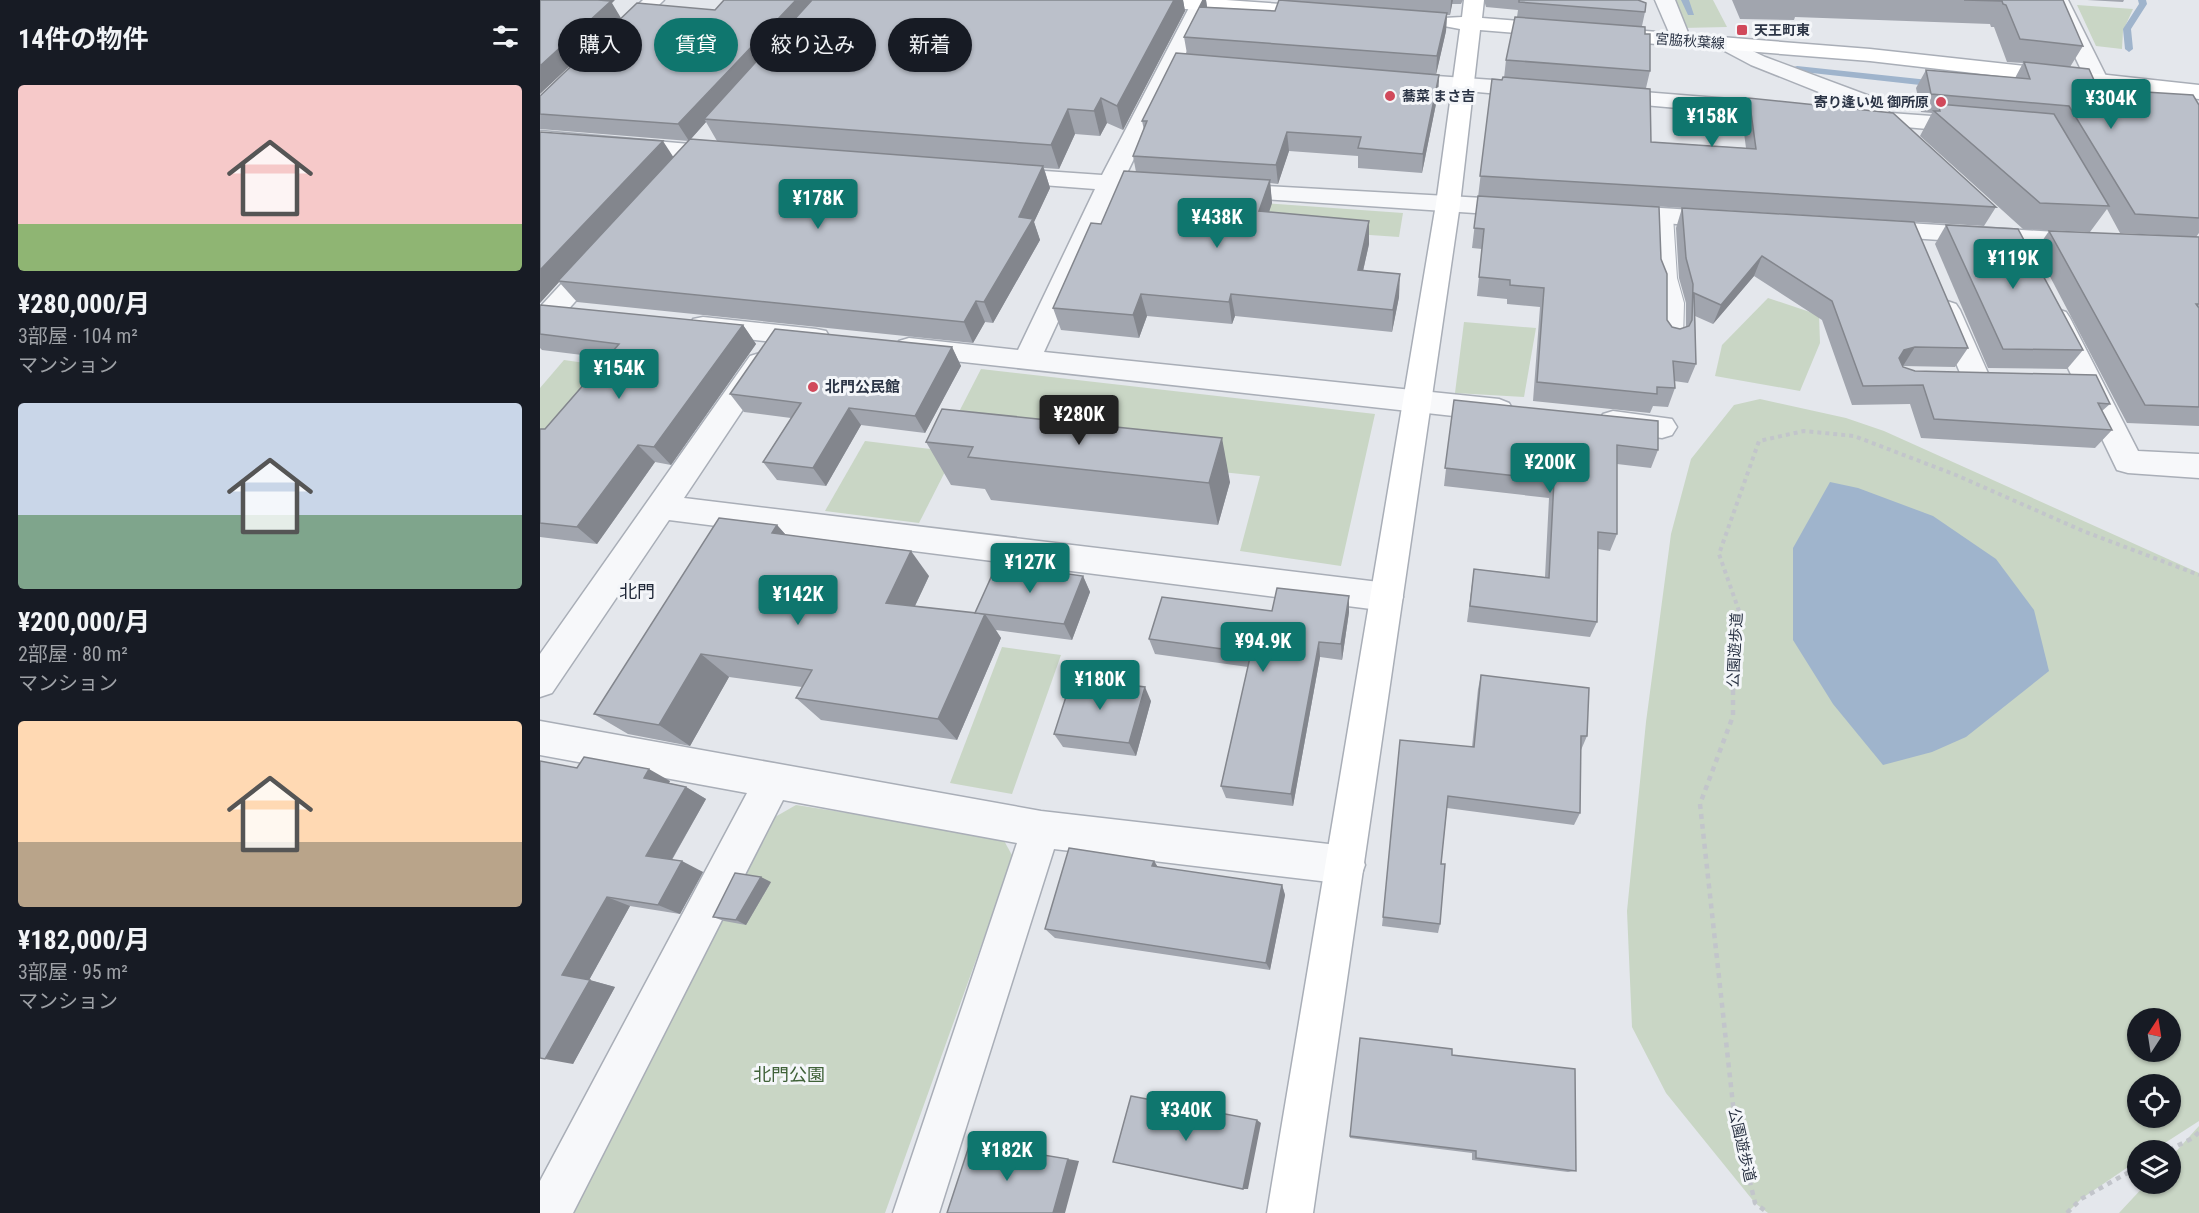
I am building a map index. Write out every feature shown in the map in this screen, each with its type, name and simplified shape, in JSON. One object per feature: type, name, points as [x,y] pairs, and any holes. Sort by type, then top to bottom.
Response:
[{"type":"street","points":[[635,18],[654,0]]},
{"type":"street","points":[[1144,0],[1342,14]]},
{"type":"street","points":[[1290,1213],[1448,204],[1474,0]]},
{"type":"street","points":[[1665,0],[1681,40]]},
{"type":"street","points":[[2058,0],[2097,80]]},
{"type":"street","points":[[1027,360],[1110,183],[1182,64],[1200,4]]},
{"type":"street","name":"宮脇秋葉線","points":[[1436,21],[1870,55],[2199,92]]},
{"type":"street","points":[[1725,44],[1758,61],[1867,104],[1911,143]]},
{"type":"street","points":[[1370,77],[1557,92]]},
{"type":"street","points":[[1580,94],[1814,113]]},
{"type":"street","points":[[1838,115],[1989,127]]},
{"type":"street","points":[[540,138],[744,156]]},
{"type":"street","points":[[980,174],[1539,209]]},
{"type":"street","points":[[1596,212],[1748,221]]},
{"type":"street","points":[[1989,215],[2021,249]]},
{"type":"street","points":[[1855,228],[1919,242],[2021,249],[2111,243],[2100,222]]},
{"type":"street","points":[[546,317],[616,240]]},
{"type":"street","points":[[1936,284],[1988,380],[1945,379]]},
{"type":"street","points":[[2048,300],[2128,462],[2199,466]]},
{"type":"street","points":[[546,317],[586,314]]},
{"type":"street","points":[[678,324],[839,340]]},
{"type":"street","points":[[540,682],[780,334]]},
{"type":"street","points":[[886,345],[1522,412]]},
{"type":"street","points":[[2056,382],[2090,382]]},
{"type":"street","points":[[1592,419],[1662,427]]},
{"type":"street","points":[[661,507],[1387,597]]},
{"type":"street","points":[[540,738],[1041,829],[1346,866]]},
{"type":"street","points":[[548,1213],[774,780]]},
{"type":"street","points":[[916,1213],[1041,829]]},
{"type":"lane","points":[[1664,216],[1667,278],[1673,293],[1673,339]]},
{"type":"path","name":"公園遊歩道","points":[[1768,1213],[1755,1203],[1734,1114],[1700,804],[1733,716],[1733,674],[1739,610],[1719,554],[1759,441],[1804,431],[1854,436],[1956,475],[2083,531],[2199,575]]},
{"type":"path","points":[[2181,1144],[2199,1132]]},
{"type":"path","points":[[2067,1213],[2081,1199],[2127,1173]]},
{"type":"green space","points":[[1670,0],[1713,0],[1727,27],[1682,28]]},
{"type":"green space","points":[[2077,5],[2133,9],[2123,31],[2122,49],[2096,46]]},
{"type":"green space","points":[[1194,198],[1403,213],[1399,237],[1297,230]]},
{"type":"green space","points":[[1768,298],[1819,315],[1820,343],[1800,391],[1715,376],[1722,345]]},
{"type":"green space","points":[[1464,322],[1536,328],[1524,397],[1455,393]]},
{"type":"green space","points":[[564,360],[621,368],[540,440],[540,388]]},
{"type":"green space","points":[[981,369],[1375,414],[1341,566],[1240,551],[1260,476],[943,443]]},
{"type":"green space","points":[[1760,399],[1846,418],[1884,431],[2199,573],[2199,1121],[2170,1140],[2127,1140],[2127,1168],[2081,1199],[2067,1213],[1768,1213],[1755,1203],[1666,1093],[1632,1027],[1627,911],[1646,722],[1671,534],[1691,459],[1734,405]]},
{"type":"green space","points":[[865,441],[955,452],[919,523],[825,511]]},
{"type":"green space","points":[[1002,647],[1061,655],[1012,794],[950,783]]},
{"type":"green space","name":"北門公園","points":[[796,805],[1002,837],[1013,857],[885,1213],[563,1213],[768,821]]},
{"type":"green space","points":[[2199,1126],[2199,1213],[2119,1213],[2137,1194],[2181,1194],[2181,1146]]},
{"type":"water","points":[[1830,482],[1858,488],[1933,516],[1996,559],[2034,610],[2049,671],[1966,737],[1932,752],[1883,765],[1833,704],[1793,640],[1793,548]]},
{"type":"building","points":[[540,0],[611,1],[592,18],[558,18],[558,50],[540,66]]},
{"type":"building","points":[[724,0],[796,0],[779,18],[750,18],[750,48],[738,61],[738,18],[654,18],[654,72],[727,72],[678,124],[540,114],[540,96],[565,72],[642,72],[642,18],[621,18],[637,3],[715,10]]},
{"type":"building","points":[[812,0],[1174,0],[1117,106],[1101,98],[1094,111],[1068,109],[1051,145],[704,119],[750,68],[750,72],[876,72],[876,18],[796,18]]},
{"type":"building","points":[[1203,0],[1200,7],[1275,11],[1279,0],[1447,13],[1437,56],[1184,37]]},
{"type":"building","points":[[1519,0],[1638,0],[1646,3],[1645,12],[1519,2]]},
{"type":"building","points":[[1964,0],[2063,0],[2083,46],[2020,39],[2006,5],[2002,1]]},
{"type":"building","points":[[1515,17],[1645,27],[1645,34],[1650,34],[1650,71],[1506,60]]},
{"type":"building","points":[[1176,53],[1439,75],[1423,154],[1358,148],[1361,137],[1287,132],[1276,165],[1133,156],[1147,121],[1142,121]]},
{"type":"building","points":[[2024,62],[2089,69],[2098,89],[2193,95],[2199,105],[2199,218],[2135,214],[2069,106],[1931,94],[1926,70],[2030,79]]},
{"type":"building","points":[[1503,77],[1650,89],[1651,142],[1756,149],[1749,98],[1893,113],[1996,207],[1480,176],[1492,79],[1502,80]]},
{"type":"building","points":[[1938,104],[2054,114],[2109,206],[2040,203],[1934,111],[1940,111]]},
{"type":"building","points":[[540,132],[663,141],[540,270]]},
{"type":"building","points":[[690,139],[1043,166],[1019,217],[1033,219],[984,302],[976,301],[964,322],[558,281]]},
{"type":"building","points":[[1124,171],[1270,180],[1259,211],[1369,221],[1358,270],[1400,274],[1393,310],[1231,294],[1229,302],[1141,294],[1133,315],[1053,308],[1091,223],[1101,224]]},
{"type":"building","points":[[1478,196],[1659,207],[1661,259],[1667,274],[1667,320],[1672,327],[1680,329],[1689,326],[1692,320],[1693,284],[1686,258],[1682,208],[1914,222],[1968,348],[1915,347],[1904,350],[1899,358],[1903,367],[1915,371],[2096,375],[2110,404],[2098,403],[2112,430],[1934,419],[1923,385],[1863,386],[1832,301],[1762,256],[1721,305],[1694,293],[1696,364],[1673,361],[1675,388],[1657,387],[1657,394],[1537,382],[1544,288],[1510,285],[1510,280],[1479,277],[1484,229],[1474,228]]},
{"type":"building","points":[[1946,225],[2018,229],[2083,350],[2003,349]]},
{"type":"building","points":[[2049,231],[2199,237],[2199,304],[2196,304],[2199,308],[2199,407],[2145,405]]},
{"type":"building","points":[[541,305],[743,325],[654,447],[638,445],[577,527],[540,523],[540,429],[545,429],[619,344],[540,334]]},
{"type":"building","points":[[775,329],[952,347],[915,416],[849,408],[813,468],[763,462],[801,403],[730,394]]},
{"type":"building","points":[[1454,400],[1658,421],[1658,450],[1617,445],[1617,534],[1598,532],[1597,622],[1470,606],[1474,569],[1549,578],[1554,480],[1445,468]]},
{"type":"building","points":[[942,409],[1222,438],[1209,483],[968,457],[973,447],[926,442]]},
{"type":"building","points":[[719,518],[777,525],[772,533],[911,551],[886,603],[985,614],[938,719],[796,698],[812,670],[701,654],[659,725],[594,714]]},
{"type":"building","points":[[997,564],[1083,576],[1064,624],[975,613]]},
{"type":"building","points":[[1277,588],[1349,596],[1341,644],[1319,642],[1291,794],[1221,786],[1251,653],[1149,639],[1162,597],[1272,611]]},
{"type":"building","points":[[1481,675],[1589,688],[1587,736],[1581,736],[1580,813],[1448,796],[1441,864],[1445,864],[1440,924],[1383,917],[1400,740],[1474,747]]},
{"type":"building","points":[[1072,678],[1145,687],[1129,743],[1054,734]]},
{"type":"building","points":[[584,757],[649,769],[644,778],[686,787],[646,856],[682,861],[658,905],[607,897],[562,975],[590,980],[545,1059],[540,1058],[540,761],[577,768]]},
{"type":"building","points":[[1069,848],[1154,861],[1152,866],[1282,885],[1266,963],[1045,929]]},
{"type":"building","points":[[735,873],[761,877],[736,920],[713,917]]},
{"type":"building","points":[[1360,1038],[1452,1049],[1452,1055],[1575,1069],[1576,1171],[1476,1158],[1476,1151],[1350,1136]]},
{"type":"building","points":[[1131,1096],[1257,1120],[1243,1189],[1113,1162]]},
{"type":"building","points":[[970,1143],[1068,1159],[1053,1213],[947,1213]]},
{"type":"waterway","points":[[1685,0],[1691,13]]},
{"type":"waterway","points":[[2129,49],[2127,29],[2143,4],[2142,0]]},
{"type":"waterway","points":[[1797,69],[1938,84]]},
{"type":"place","name":"天王町東","points":[[1742,30]]},
{"type":"place","name":"蕎菜 まさ吉","points":[[1390,96]]},
{"type":"place","name":"寄り逢い処 御所原","points":[[1941,102]]},
{"type":"place","name":"北門公民館","points":[[813,387]]},
{"type":"district","name":"北門","points":[[637,592]]}]
